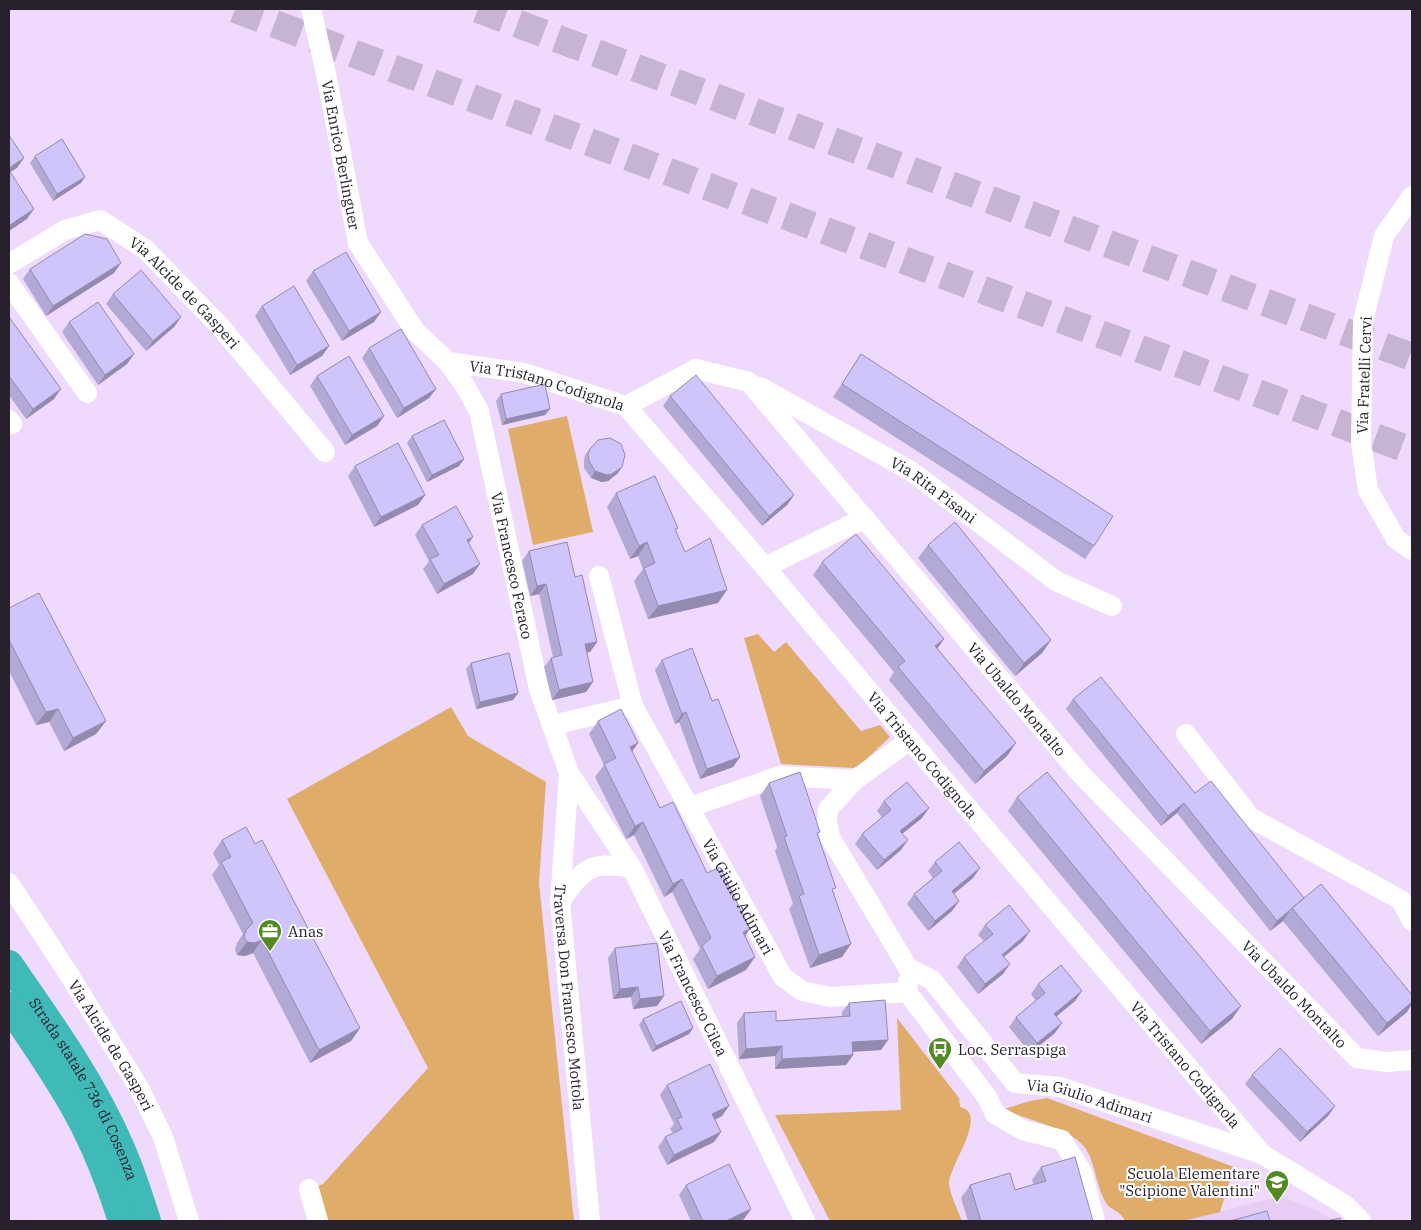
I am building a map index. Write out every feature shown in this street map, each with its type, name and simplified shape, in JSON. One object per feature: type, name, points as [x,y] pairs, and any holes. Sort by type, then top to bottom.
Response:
[{"type":"highway","name":"Strada statale 736 di Cosenza","points":[[9,964],[67,1050],[98,1101],[120,1146],[146,1221]]},
{"type":"highway","name":"Strada statale 736 di Cosenza","points":[[9,1006],[48,1063],[77,1112],[98,1155],[122,1221]]},
{"type":"street","name":"Via Enrico Berlinguer","points":[[311,9],[327,78],[358,243],[415,331],[448,362]]},
{"type":"street","name":"Via Fratelli Cervi","points":[[1412,196],[1384,236],[1363,321],[1361,443],[1368,490],[1396,539],[1412,550]]},
{"type":"street","name":"Via Alcide de Gasperi","points":[[9,264],[66,230],[100,220],[145,249],[219,325],[325,452]]},
{"type":"street","points":[[9,282],[87,393]]},
{"type":"street","name":"Via Tristano Codignola","points":[[448,362],[524,373],[626,406],[765,567],[1262,1154],[1345,1205],[1361,1221]]},
{"type":"street","name":"Via Francesco Feraco","points":[[448,362],[464,384],[479,412],[539,689],[569,773]]},
{"type":"street","points":[[626,406],[696,369],[749,382]]},
{"type":"street","name":"Via Ubaldo Montalto","points":[[749,382],[1079,772],[1357,1058],[1387,1062],[1412,1060]]},
{"type":"street","name":"Via Rita Pisani","points":[[749,382],[911,471],[1056,581],[1112,606]]},
{"type":"street","points":[[765,567],[865,518]]},
{"type":"street","name":"Via Giulio Adimari","points":[[599,576],[633,706],[783,977],[802,991],[830,997],[907,992]]},
{"type":"street","points":[[553,724],[633,706]]},
{"type":"street","points":[[1186,734],[1251,818],[1401,900],[1412,921]]},
{"type":"street","points":[[910,740],[856,780],[828,809],[827,822],[830,837],[908,968],[907,992],[987,1097],[994,1114],[1023,1130],[1062,1140],[1082,1172],[1095,1221]]},
{"type":"street","name":"Via Francesco Cilea","points":[[569,773],[632,868],[805,1221]]},
{"type":"street","name":"Traversa Don Francesco Mottola","points":[[569,773],[560,902],[590,1221]]},
{"type":"street","points":[[690,807],[780,776],[856,780]]},
{"type":"street","points":[[560,902],[578,876],[595,867],[608,864],[632,868]]},
{"type":"street","name":"Via Alcide de Gasperi","points":[[9,883],[140,1088],[163,1137],[189,1221]]},
{"type":"street","name":"Via Giulio Adimari","points":[[908,968],[932,980],[1015,1083],[1060,1087],[1262,1154]]},
{"type":"street","points":[[987,1097],[1015,1083]]},
{"type":"street","points":[[309,1189],[318,1221]]},
{"type":"shaded area","points":[[567,416],[593,532],[533,545],[508,429]]},
{"type":"shaded area","points":[[758,634],[774,652],[786,642],[861,731],[880,725],[890,737],[859,766],[854,768],[781,764],[744,638]]},
{"type":"shaded area","points":[[451,707],[468,736],[546,782],[539,883],[574,1221],[322,1221],[312,1188],[323,1184],[428,1068],[287,799]]},
{"type":"shaded area","points":[[897,1018],[959,1098],[960,1107],[968,1111],[971,1119],[969,1130],[950,1176],[949,1184],[962,1221],[830,1221],[775,1115],[901,1110]]},
{"type":"shaded area","points":[[1047,1098],[1234,1167],[1220,1212],[1183,1221],[1125,1221],[1120,1214],[1106,1203],[1089,1155],[1080,1142],[1060,1130],[1004,1109]]},
{"type":"shaded area","name":"Scuola Elementare \"Scipione Valentini\"","points":[[1281,1196],[1316,1210],[1334,1221],[1183,1221]]},
{"type":"building","points":[[9,135],[24,158],[9,168]]},
{"type":"building","points":[[62,139],[85,177],[57,194],[35,156]]},
{"type":"building","points":[[9,170],[34,209],[10,225],[9,223]]},
{"type":"building","points":[[85,234],[107,239],[121,263],[53,306],[30,269]]},
{"type":"building","points":[[346,252],[381,312],[349,331],[313,271]]},
{"type":"building","points":[[141,270],[181,317],[153,341],[113,294]]},
{"type":"building","points":[[294,286],[329,346],[297,365],[262,306]]},
{"type":"building","points":[[98,302],[134,354],[105,375],[69,322]]},
{"type":"building","points":[[9,317],[61,389],[33,409],[9,376]]},
{"type":"building","points":[[401,329],[436,389],[404,408],[369,348]]},
{"type":"building","points":[[861,354],[1113,516],[1094,546],[842,384]]},
{"type":"building","points":[[349,356],[384,416],[352,435],[317,376]]},
{"type":"building","points":[[696,375],[794,495],[769,516],[670,396]]},
{"type":"building","points":[[545,384],[550,409],[506,419],[501,394]]},
{"type":"building","points":[[444,420],[464,459],[432,475],[412,436]]},
{"type":"building","points":[[610,438],[621,444],[625,455],[622,467],[607,475],[595,471],[588,455],[590,449],[598,440]]},
{"type":"building","points":[[398,443],[425,495],[381,517],[355,466]]},
{"type":"building","points":[[655,476],[678,528],[675,529],[685,552],[710,538],[727,590],[658,606],[644,568],[655,563],[647,542],[639,546],[616,493]]},
{"type":"building","points":[[456,506],[473,537],[467,540],[480,564],[444,584],[430,559],[439,555],[422,525]]},
{"type":"building","points":[[955,522],[1051,640],[1024,663],[928,545]]},
{"type":"building","points":[[856,534],[944,639],[935,646],[1016,743],[984,771],[898,667],[905,661],[822,562]]},
{"type":"building","points":[[567,542],[575,577],[582,575],[597,642],[585,644],[593,682],[559,690],[551,658],[562,655],[546,584],[537,586],[529,551]]},
{"type":"building","points":[[39,593],[106,721],[73,738],[58,709],[46,712],[9,640],[9,608]]},
{"type":"building","points":[[692,648],[712,701],[718,699],[740,757],[707,769],[686,712],[682,714],[662,660]]},
{"type":"building","points":[[509,653],[518,693],[480,702],[471,663]]},
{"type":"building","points":[[1101,677],[1195,793],[1211,781],[1304,898],[1277,921],[1184,803],[1168,816],[1073,699]]},
{"type":"building","points":[[621,709],[638,743],[630,747],[660,808],[673,802],[707,873],[720,867],[750,929],[743,932],[755,957],[717,976],[702,946],[711,938],[682,879],[673,884],[643,822],[635,826],[604,764],[616,758],[598,721]]},
{"type":"building","points":[[800,772],[820,832],[817,833],[836,888],[832,889],[851,944],[819,955],[799,896],[804,894],[784,837],[787,836],[769,783]]},
{"type":"building","points":[[1047,772],[1241,1006],[1210,1031],[1017,797]]},
{"type":"building","points":[[907,782],[929,808],[900,831],[908,840],[884,860],[862,834],[891,810],[884,801]]},
{"type":"building","name":"Anas","points":[[246,827],[255,844],[262,840],[360,1028],[319,1050],[262,940],[254,943],[247,942],[244,937],[246,930],[253,923],[221,862],[231,857],[222,840]]},
{"type":"building","points":[[959,842],[980,868],[952,891],[959,901],[935,921],[914,894],[942,871],[935,862]]},
{"type":"building","points":[[1321,884],[1412,995],[1412,1002],[1387,1023],[1292,908]]},
{"type":"building","points":[[1009,905],[1030,931],[1002,955],[1010,964],[985,984],[964,957],[993,934],[985,925]]},
{"type":"building","points":[[657,943],[664,996],[640,999],[638,987],[620,989],[615,948]]},
{"type":"building","points":[[1061,965],[1082,991],[1054,1014],[1062,1023],[1037,1043],[1016,1017],[1045,993],[1038,984]]},
{"type":"building","points":[[885,1000],[888,1040],[852,1042],[853,1055],[782,1059],[782,1046],[746,1049],[744,1013],[776,1011],[776,1021],[850,1016],[849,1003]]},
{"type":"building","points":[[681,1001],[693,1028],[656,1046],[643,1019]]},
{"type":"building","points":[[1280,1048],[1335,1106],[1307,1132],[1252,1075]]},
{"type":"building","points":[[710,1064],[729,1106],[712,1114],[721,1132],[674,1155],[665,1137],[682,1129],[677,1119],[682,1117],[667,1085]]},
{"type":"building","points":[[1075,1157],[1093,1221],[981,1221],[970,1185],[1010,1173],[1015,1190],[1046,1181],[1041,1167]]},
{"type":"building","points":[[729,1164],[751,1209],[726,1221],[703,1221],[686,1185]]},
{"type":"building","points":[[1267,1211],[1270,1221],[1230,1221]]},
{"type":"building","points":[[1340,1218],[1341,1221],[1327,1221]]},
{"type":"tunnel","points":[[235,9],[1412,451]]},
{"type":"tunnel","points":[[478,9],[1412,357]]},
{"type":"place","name":"Anas","points":[[270,952]]},
{"type":"place","name":"Loc. Serraspiga","points":[[940,1070]]},
{"type":"place","name":"Scuola Elementare \"Scipione Valentini\"","points":[[1277,1203]]}]
